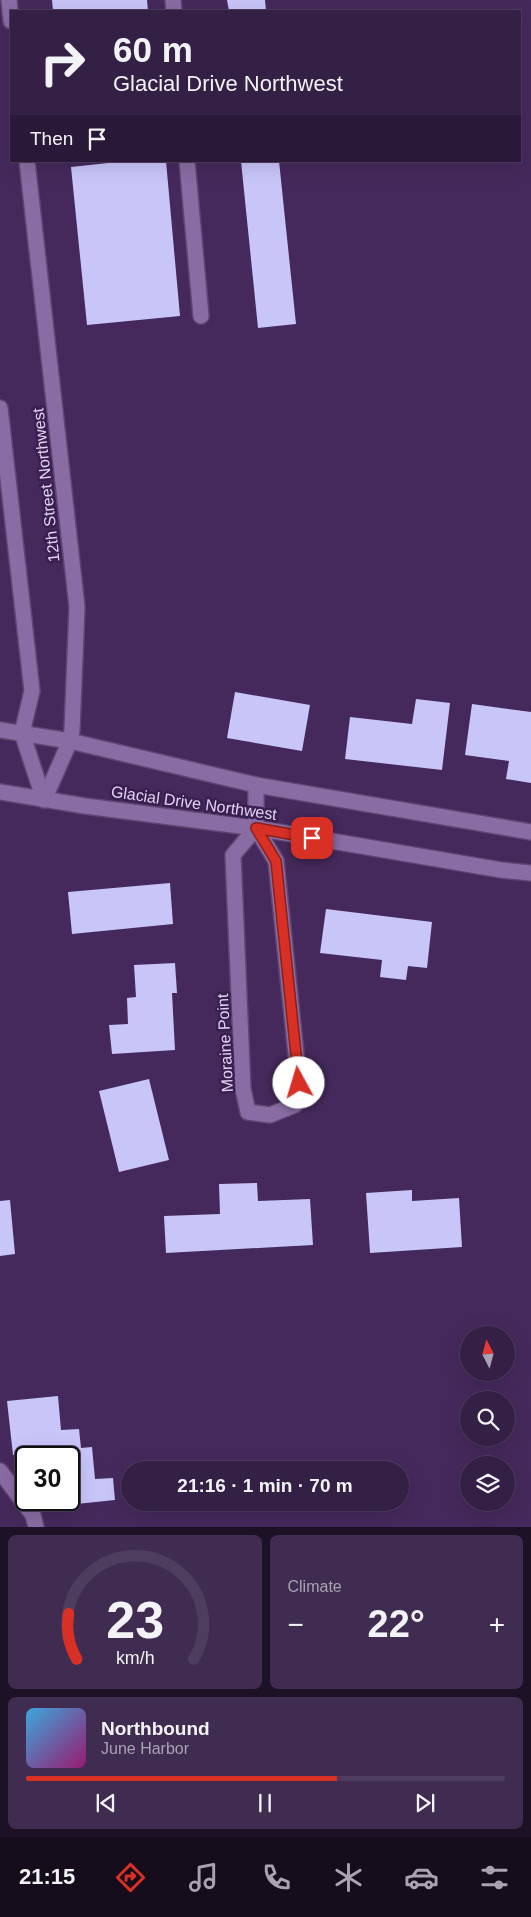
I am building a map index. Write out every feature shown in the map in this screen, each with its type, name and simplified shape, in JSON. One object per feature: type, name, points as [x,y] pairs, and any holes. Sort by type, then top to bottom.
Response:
[{"type":"street","name":"12th Street Northwest","points":[[27,162],[77,607],[72,730],[70,741],[44,800]]},
{"type":"street","points":[[187,162],[201,316]]},
{"type":"street","points":[[0,408],[32,691],[22,733],[44,800]]},
{"type":"street","points":[[0,730],[70,741],[256,785],[531,832]]},
{"type":"street","points":[[256,785],[256,828]]},
{"type":"street","name":"Glacial Drive Northwest","points":[[0,792],[44,800],[256,828],[501,870],[531,873]]},
{"type":"street","name":"Moraine Point","points":[[256,828],[276,861],[299,1083],[295,1105],[270,1115],[248,1112],[243,1089],[233,854],[256,828]]},
{"type":"street","points":[[0,1471],[33,1515],[36,1527]]},
{"type":"building","points":[[52,0],[147,0],[148,10],[53,10]]},
{"type":"building","points":[[227,0],[265,0],[266,10],[229,10]]},
{"type":"building","points":[[118,162],[166,162],[180,316],[87,325],[71,167]]},
{"type":"building","points":[[241,162],[279,162],[296,324],[258,328]]},
{"type":"building","points":[[235,692],[310,705],[302,751],[227,738]]},
{"type":"building","points":[[416,699],[450,703],[442,770],[345,759],[350,717],[412,724]]},
{"type":"building","points":[[472,704],[531,712],[531,783],[506,779],[509,761],[465,755]]},
{"type":"building","points":[[170,883],[173,924],[72,934],[68,892]]},
{"type":"building","points":[[326,909],[432,922],[427,968],[408,966],[406,980],[380,977],[382,960],[320,953]]},
{"type":"building","points":[[175,963],[177,993],[172,993],[175,1050],[112,1054],[109,1025],[128,1024],[127,998],[136,997],[134,965]]},
{"type":"building","points":[[149,1079],[169,1160],[119,1172],[99,1091]]},
{"type":"building","points":[[257,1183],[258,1201],[310,1199],[313,1245],[166,1253],[164,1216],[220,1214],[219,1184]]},
{"type":"building","points":[[412,1190],[412,1201],[459,1198],[462,1247],[370,1253],[366,1193]]},
{"type":"building","points":[[10,1200],[15,1254],[0,1256],[0,1201]]},
{"type":"building","points":[[58,1396],[61,1430],[79,1429],[81,1448],[92,1447],[95,1479],[113,1478],[115,1500],[80,1504],[80,1446],[15,1446],[15,1455],[13,1455],[7,1401]]},
{"type":"route","points":[[299,1083],[276,861],[256,828],[312,838]]}]
